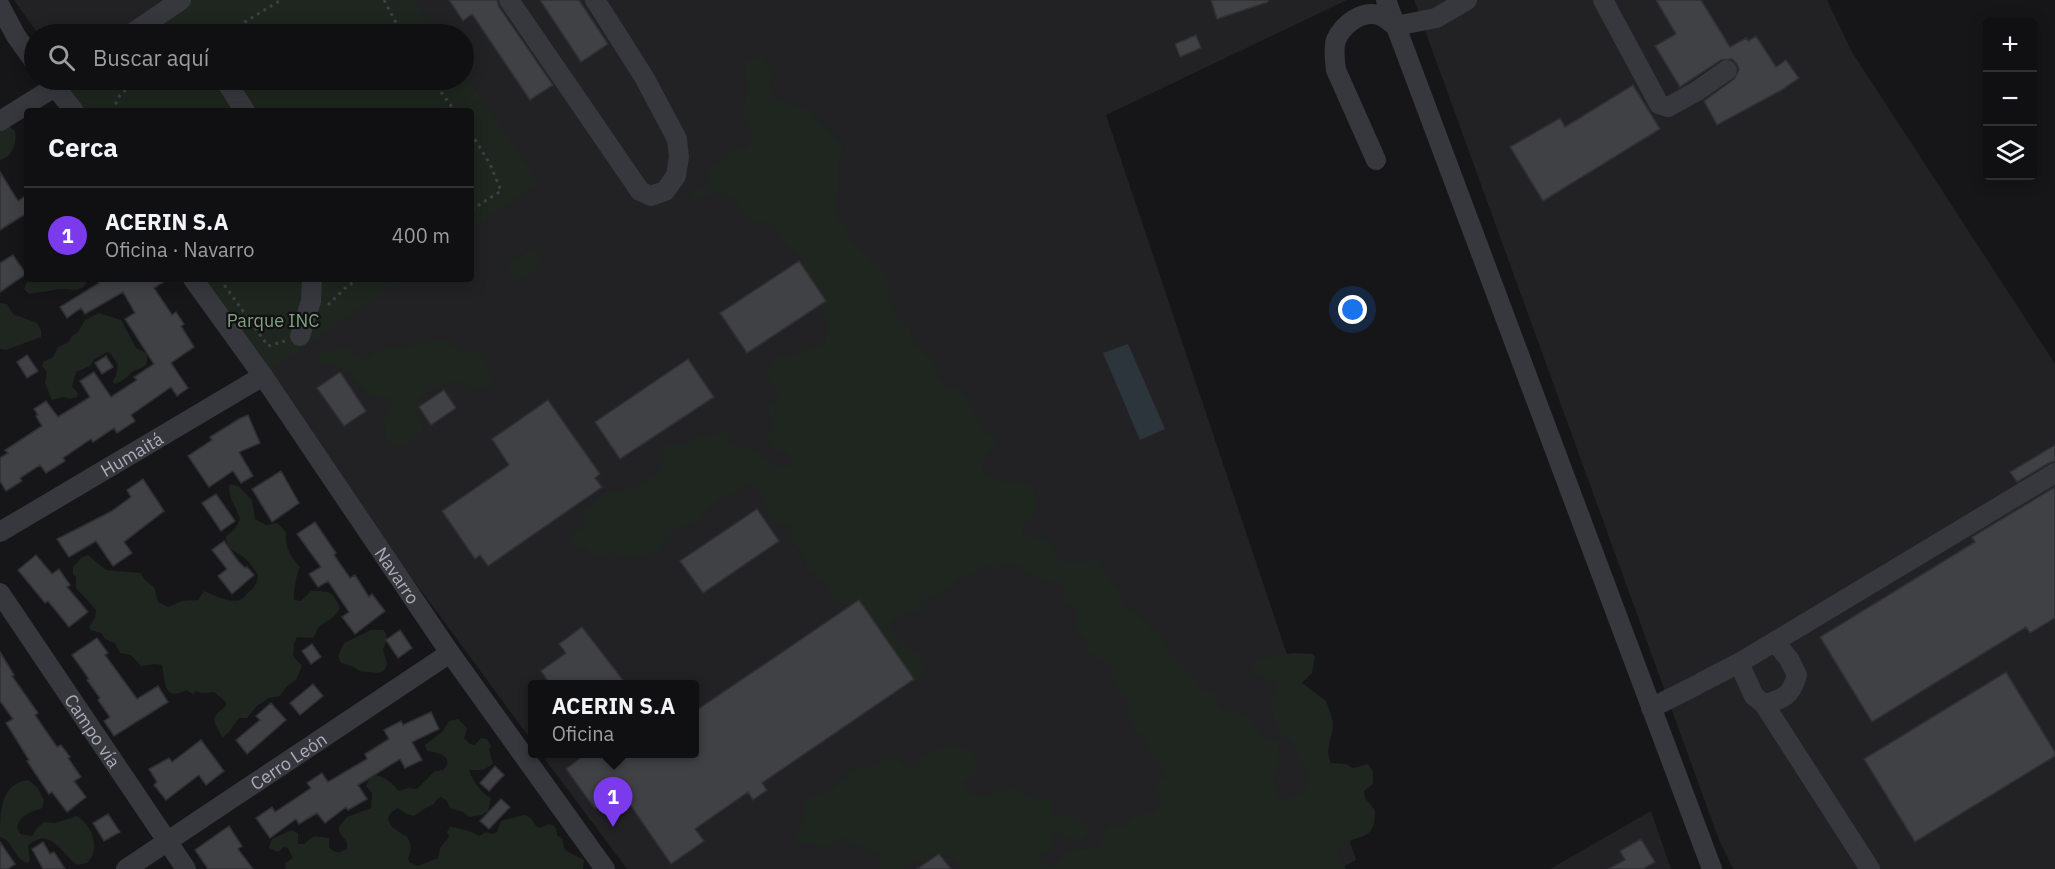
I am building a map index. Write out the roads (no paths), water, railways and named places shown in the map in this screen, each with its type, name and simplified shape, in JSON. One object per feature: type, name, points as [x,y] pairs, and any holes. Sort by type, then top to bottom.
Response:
[{"type":"street","points":[[146,24],[181,0]]},
{"type":"street","points":[[509,0],[640,191],[651,196],[665,191],[676,176],[679,157],[677,139],[644,77],[595,0]]},
{"type":"street","points":[[1386,0],[1712,869]]},
{"type":"street","points":[[1376,160],[1336,70],[1336,40],[1348,25],[1367,14],[1381,16],[1396,26],[1436,18],[1467,0]]},
{"type":"street","points":[[1603,0],[1659,104],[1668,107],[1697,91],[1727,70]]},
{"type":"street","points":[[0,6],[24,48]]},
{"type":"street","points":[[0,121],[45,90]]},
{"type":"street","points":[[62,90],[72,108]]},
{"type":"street","points":[[231,90],[243,108]]},
{"type":"street","name":"Navarro","points":[[195,282],[263,376],[450,653],[605,869]]},
{"type":"street","points":[[300,336],[311,301],[312,282]]},
{"type":"street","name":"Humaitá","points":[[0,532],[263,376]]},
{"type":"street","points":[[1651,708],[1739,663],[2055,473]]},
{"type":"street","name":"Campo vía","points":[[0,593],[186,869]]},
{"type":"street","points":[[1764,704],[1780,700],[1790,693],[1797,675],[1789,659],[1775,642]]},
{"type":"street","name":"Cerro León","points":[[126,869],[450,653]]},
{"type":"street","points":[[1739,663],[1754,696],[1764,704],[1870,869]]},
{"type":"place","name":"ACERIN S.A","points":[[613,827]]},
{"type":"park label","name":"Parque INC","points":[[273,320]]}]
